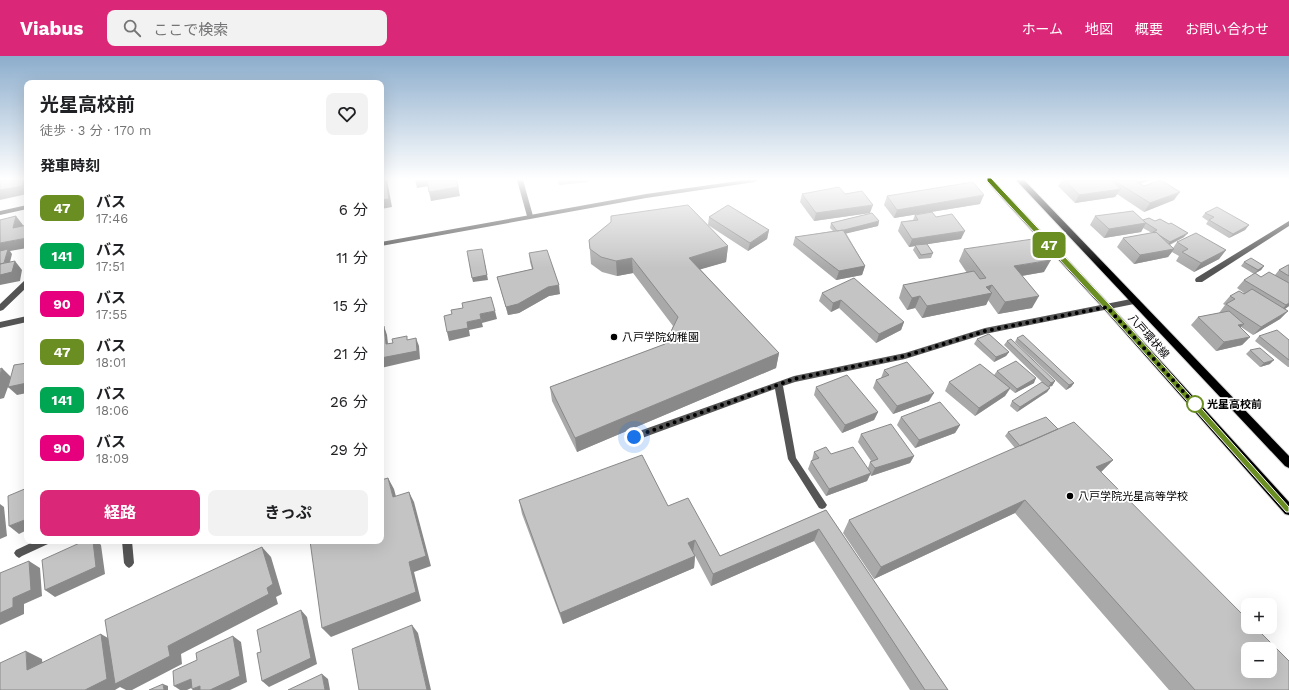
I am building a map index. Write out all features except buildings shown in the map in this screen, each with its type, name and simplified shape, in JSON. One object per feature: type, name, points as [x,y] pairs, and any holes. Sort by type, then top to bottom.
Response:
[{"type":"main road","name":"八戸環状線","points":[[1016,210],[1107,307],[1289,510]]},
{"type":"main road","name":"八戸環状線","points":[[1048,210],[1289,463]]},
{"type":"street","points":[[0,213],[15,210]]},
{"type":"street","points":[[528,210],[530,216]]},
{"type":"street","points":[[384,243],[570,210]]},
{"type":"street","points":[[1199,280],[1289,222]]},
{"type":"street","points":[[0,308],[24,286]]},
{"type":"street","points":[[634,437],[778,384],[905,356],[985,331],[1136,301]]},
{"type":"street","points":[[0,325],[24,321]]},
{"type":"street","points":[[778,384],[792,459],[822,505]]},
{"type":"street","points":[[19,553],[39,544]]},
{"type":"street","points":[[127,544],[129,564]]},
{"type":"bus line","name":"47","points":[[1016,210],[1107,307],[1289,510]]},
{"type":"place","name":"八戸学院幼稚園","points":[[614,337]]},
{"type":"place","name":"光星高校前","points":[[1195,404]]},
{"type":"place","name":"八戸学院光星高等学校","points":[[1070,496]]},
{"type":"route","points":[[634,437],[794,379],[905,356],[985,331],[1107,307],[1198,408],[1195,404]]}]
